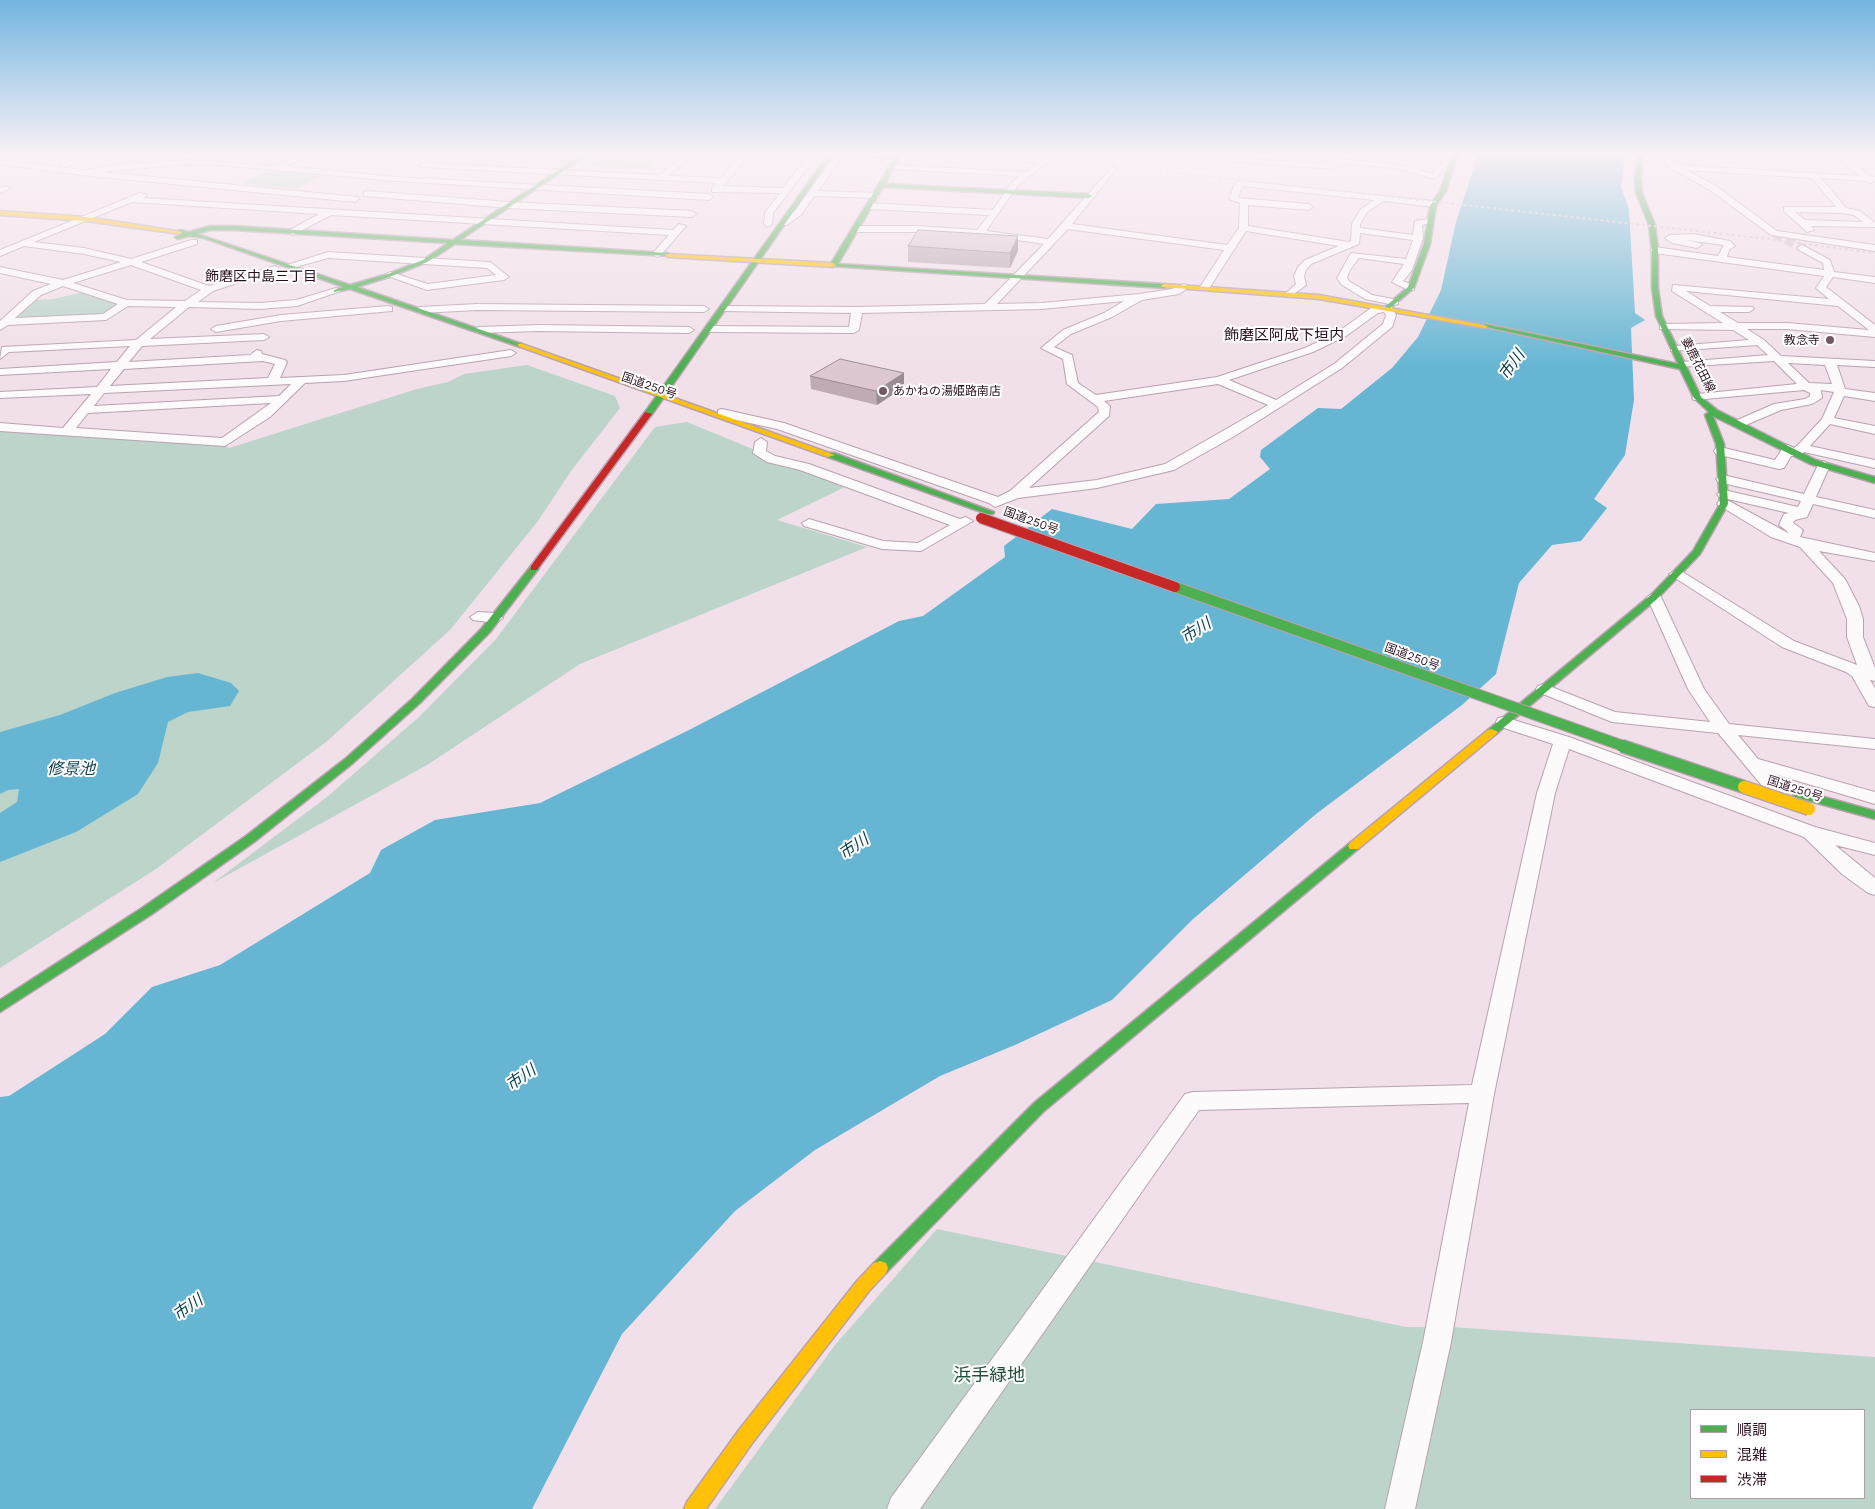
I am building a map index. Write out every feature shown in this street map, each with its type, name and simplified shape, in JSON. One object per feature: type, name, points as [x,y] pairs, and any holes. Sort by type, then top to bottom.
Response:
[{"type":"main road","name":"国道250号","points":[[94,225],[187,237],[205,237],[292,265],[478,330],[516,349]]},
{"type":"main road","name":"国道250号","points":[[125,225],[187,237],[388,309],[647,390],[659,399],[761,442],[991,508],[1799,794],[1875,815]]},
{"type":"main road","points":[[336,291],[390,276],[425,261],[478,225]]},
{"type":"main road","points":[[759,235],[767,225]]},
{"type":"main road","points":[[0,1008],[155,906],[250,839],[334,773],[416,701],[659,399],[692,348],[710,330],[782,225]]},
{"type":"main road","points":[[835,264],[858,225]]},
{"type":"main road","points":[[1390,305],[1411,288],[1427,244],[1430,225]]},
{"type":"main road","name":"妻鹿花田線","points":[[1652,225],[1655,250],[1655,288],[1659,316],[1698,398],[1714,412],[1824,465],[1875,480]]},
{"type":"main road","name":"国道250号","points":[[187,237],[210,228],[225,228],[835,264],[1290,294],[1390,305],[1420,314],[1652,358],[1682,366]]},
{"type":"main road","points":[[733,272],[750,247]]},
{"type":"main road","points":[[678,345],[714,297]]},
{"type":"main road","name":"国道250号","points":[[659,399],[709,412]]},
{"type":"main road","points":[[694,1509],[746,1436],[863,1286],[1039,1108],[1654,597],[1697,552],[1724,499],[1720,451],[1709,415],[1714,412]]},
{"type":"main road","name":"国道250号","points":[[991,508],[1587,734],[1814,810]]},
{"type":"street","points":[[0,253],[69,225]]},
{"type":"street","points":[[293,232],[305,225]]},
{"type":"street","points":[[555,225],[676,233]]},
{"type":"street","points":[[657,254],[682,225]]},
{"type":"street","points":[[980,233],[985,225]]},
{"type":"street","points":[[1290,294],[1301,285],[1299,276],[1301,269],[1308,262],[1329,252],[1334,253],[1347,244],[1356,242],[1356,225]]},
{"type":"street","points":[[1411,288],[1397,282],[1407,270],[1418,238],[1418,225]]},
{"type":"street","points":[[1764,225],[1774,233],[1875,248]]},
{"type":"street","points":[[1805,225],[1820,239]]},
{"type":"street","points":[[988,307],[1020,276],[1066,226],[1229,248]]},
{"type":"street","points":[[1205,287],[1243,228],[1297,231],[1347,244]]},
{"type":"street","points":[[856,230],[918,229],[980,233],[1050,242]]},
{"type":"street","points":[[1356,230],[1418,238]]},
{"type":"street","points":[[1722,259],[1725,248],[1730,246],[1718,240],[1681,236],[1670,238],[1684,244],[1725,248]]},
{"type":"street","points":[[3,324],[37,294],[62,283],[130,261],[187,237]]},
{"type":"street","points":[[23,244],[84,251],[130,261],[209,289]]},
{"type":"street","points":[[1802,248],[1826,262],[1830,274],[1822,288]]},
{"type":"street","points":[[1655,250],[1875,280]]},
{"type":"street","points":[[292,265],[328,254],[490,265],[504,277],[427,287],[390,276]]},
{"type":"street","points":[[1390,305],[1369,297],[1345,283],[1342,278],[1345,269],[1355,256],[1373,255],[1409,262]]},
{"type":"street","points":[[67,431],[139,343],[187,304],[209,289],[276,269]]},
{"type":"street","points":[[0,270],[62,283],[126,303],[260,306],[297,303],[336,291]]},
{"type":"street","points":[[0,280],[16,273]]},
{"type":"street","points":[[724,309],[857,310],[1042,306],[1139,297],[1175,292],[1184,287]]},
{"type":"street","points":[[1740,424],[1778,407],[1808,402],[1816,398],[1816,392],[1806,386],[1760,342],[1676,289],[1676,287],[1838,303]]},
{"type":"street","points":[[1854,288],[1875,287]]},
{"type":"street","points":[[1822,288],[1838,288]]},
{"type":"street","points":[[1822,288],[1838,303],[1857,315],[1874,335]]},
{"type":"street","points":[[1742,294],[1749,309],[1762,325]]},
{"type":"street","points":[[709,412],[780,426],[991,508],[1015,494],[1105,413],[1104,406],[1073,384],[1068,357],[1046,348],[1067,332],[1108,315],[1139,297]]},
{"type":"street","points":[[3,324],[106,317],[126,303]]},
{"type":"street","points":[[1093,399],[1116,394],[1219,380],[1309,350],[1342,334],[1375,310],[1390,305]]},
{"type":"street","points":[[1015,494],[1097,484],[1169,467],[1229,434],[1338,366],[1388,325],[1391,315],[1390,305]]},
{"type":"street","points":[[420,310],[477,307],[704,309]]},
{"type":"street","points":[[0,395],[344,378],[516,349],[530,340],[551,308]]},
{"type":"street","points":[[235,327],[281,318],[388,309]]},
{"type":"street","points":[[1709,309],[1749,309]]},
{"type":"street","points":[[710,330],[854,330],[857,310]]},
{"type":"street","points":[[1857,315],[1875,316]]},
{"type":"street","points":[[1664,326],[1762,325],[1874,335]]},
{"type":"street","points":[[153,331],[235,327],[265,328],[268,330],[255,356],[282,362],[272,382]]},
{"type":"street","points":[[478,330],[539,328],[688,330]]},
{"type":"street","points":[[0,356],[6,349],[264,337]]},
{"type":"street","points":[[1675,349],[1760,342]]},
{"type":"street","points":[[0,372],[262,358]]},
{"type":"street","points":[[1682,366],[1777,358],[1875,364]]},
{"type":"street","points":[[1720,451],[1779,464],[1827,420],[1840,390],[1830,362]]},
{"type":"street","points":[[1219,380],[1276,404]]},
{"type":"street","points":[[0,426],[224,442],[252,424],[301,381]]},
{"type":"street","points":[[1698,398],[1806,386],[1875,397]]},
{"type":"street","points":[[84,410],[282,399]]},
{"type":"street","points":[[1812,399],[1834,404]]},
{"type":"street","points":[[1827,420],[1875,430]]},
{"type":"street","points":[[761,442],[759,453],[770,459],[804,467],[963,522],[921,547],[882,545],[809,523]]},
{"type":"street","points":[[1795,450],[1875,464]]},
{"type":"street","points":[[1824,465],[1810,498],[1803,527],[1840,582],[1851,606],[1855,620],[1855,637],[1863,662],[1875,676]]},
{"type":"street","points":[[1723,479],[1875,514]]},
{"type":"street","points":[[1724,499],[1776,534],[1803,527]]},
{"type":"street","points":[[1724,499],[1803,527],[1875,556]]},
{"type":"street","points":[[1676,574],[1788,644],[1852,669],[1858,673],[1875,702]]},
{"type":"street","points":[[1654,597],[1696,689],[1723,728],[1809,832],[1849,870],[1875,888]]},
{"type":"street","points":[[1544,689],[1612,717],[1875,744]]},
{"type":"street","points":[[1504,722],[1563,741],[1809,832],[1875,849]]},
{"type":"street","points":[[1400,1509],[1437,1342],[1482,1094],[1546,793],[1563,741]]},
{"type":"street","points":[[1754,764],[1875,798]]},
{"type":"street","points":[[902,1509],[1193,1100],[1482,1094]]},
{"type":"green space","points":[[84,292],[120,304],[105,314],[18,319],[16,317],[36,300],[53,299]]},
{"type":"green space","points":[[527,365],[615,396],[620,408],[571,471],[538,521],[450,630],[326,742],[156,869],[0,968],[0,429],[218,443],[229,448],[417,389],[448,382],[464,374]]},
{"type":"green space","points":[[687,422],[845,487],[777,520],[867,547],[580,664],[427,765],[213,883],[327,797],[419,717],[496,639],[655,427]]},
{"type":"green space","name":"浜手緑地","points":[[937,1229],[1406,1327],[1452,1327],[1875,1357],[1875,1509],[715,1509],[835,1345]]},
{"type":"water","name":"市川","points":[[1455,225],[1630,225],[1635,313],[1645,320],[1631,328],[1634,400],[1625,455],[1594,499],[1607,508],[1581,541],[1552,545],[1519,583],[1496,674],[1462,705],[1316,814],[1192,920],[1112,1000],[1015,1045],[940,1076],[815,1150],[735,1211],[622,1334],[532,1509],[0,1509],[0,1097],[9,1096],[105,1034],[152,987],[220,965],[370,873],[381,850],[435,820],[540,803],[691,729],[899,621],[923,616],[1005,557],[1004,546],[1052,509],[1132,529],[1156,504],[1229,499],[1270,469],[1260,457],[1261,450],[1318,408],[1341,409],[1392,368],[1418,337],[1441,290]]},
{"type":"water","name":"修景池","points":[[198,673],[231,683],[239,691],[230,706],[188,712],[168,722],[158,763],[138,794],[76,832],[0,862],[0,813],[17,802],[19,789],[8,790],[0,794],[0,732],[60,715],[115,693],[167,677]]},
{"type":"building","points":[[918,230],[1018,236],[1010,253],[908,246]]},
{"type":"building","points":[[840,359],[904,373],[876,391],[810,376]]},
{"type":"tunnel","points":[[1774,233],[1802,248]]},
{"type":"railway","points":[[1647,225],[1875,253]]},
{"type":"traffic: fast","points":[[336,291],[390,275],[425,261],[479,225]]},
{"type":"traffic: fast","points":[[648,414],[781,225]]},
{"type":"traffic: fast","points":[[835,264],[858,225]]},
{"type":"traffic: fast","points":[[1387,308],[1411,288],[1427,244],[1430,225]]},
{"type":"traffic: fast","points":[[1652,225],[1655,250],[1655,288],[1659,316],[1698,398],[1714,412],[1813,462],[1875,480]]},
{"type":"traffic: fast","points":[[178,237],[210,228],[233,228],[668,255]]},
{"type":"traffic: fast","points":[[180,232],[205,237],[520,345]]},
{"type":"traffic: fast","points":[[833,265],[1164,286]]},
{"type":"traffic: fast","points":[[1485,326],[1683,367]]},
{"type":"traffic: fast","points":[[1492,732],[1654,597],[1697,552],[1724,504],[1720,444],[1709,415],[1714,412]]},
{"type":"traffic: fast","points":[[831,455],[990,512]]},
{"type":"traffic: fast","points":[[0,1007],[147,911],[250,839],[349,761],[416,701],[486,630],[534,568]]},
{"type":"traffic: fast","points":[[1175,587],[1587,734],[1744,787]]},
{"type":"traffic: fast","points":[[1799,794],[1875,815]]},
{"type":"traffic: fast","points":[[880,1268],[1039,1107],[1354,846]]},
{"type":"traffic: slow","points":[[132,225],[180,232]]},
{"type":"traffic: slow","points":[[668,255],[833,265]]},
{"type":"traffic: slow","points":[[1164,286],[1319,297],[1485,326]]},
{"type":"traffic: slow","points":[[520,345],[831,455]]},
{"type":"traffic: slow","points":[[1354,846],[1492,732]]},
{"type":"traffic: slow","points":[[1744,787],[1809,809]]},
{"type":"traffic: slow","points":[[694,1509],[746,1436],[863,1286],[880,1268]]},
{"type":"traffic: jam","points":[[534,568],[648,414]]},
{"type":"traffic: jam","points":[[981,518],[1175,587]]},
{"type":"place","name":"教念寺","points":[[1830,340]]},
{"type":"place","name":"あかねの湯姫路南店","points":[[883,391]]},
{"type":"district","name":"飾磨区中島三丁目","points":[[261,277]]},
{"type":"district","name":"飾磨区阿成下垣内","points":[[1284,336]]}]
